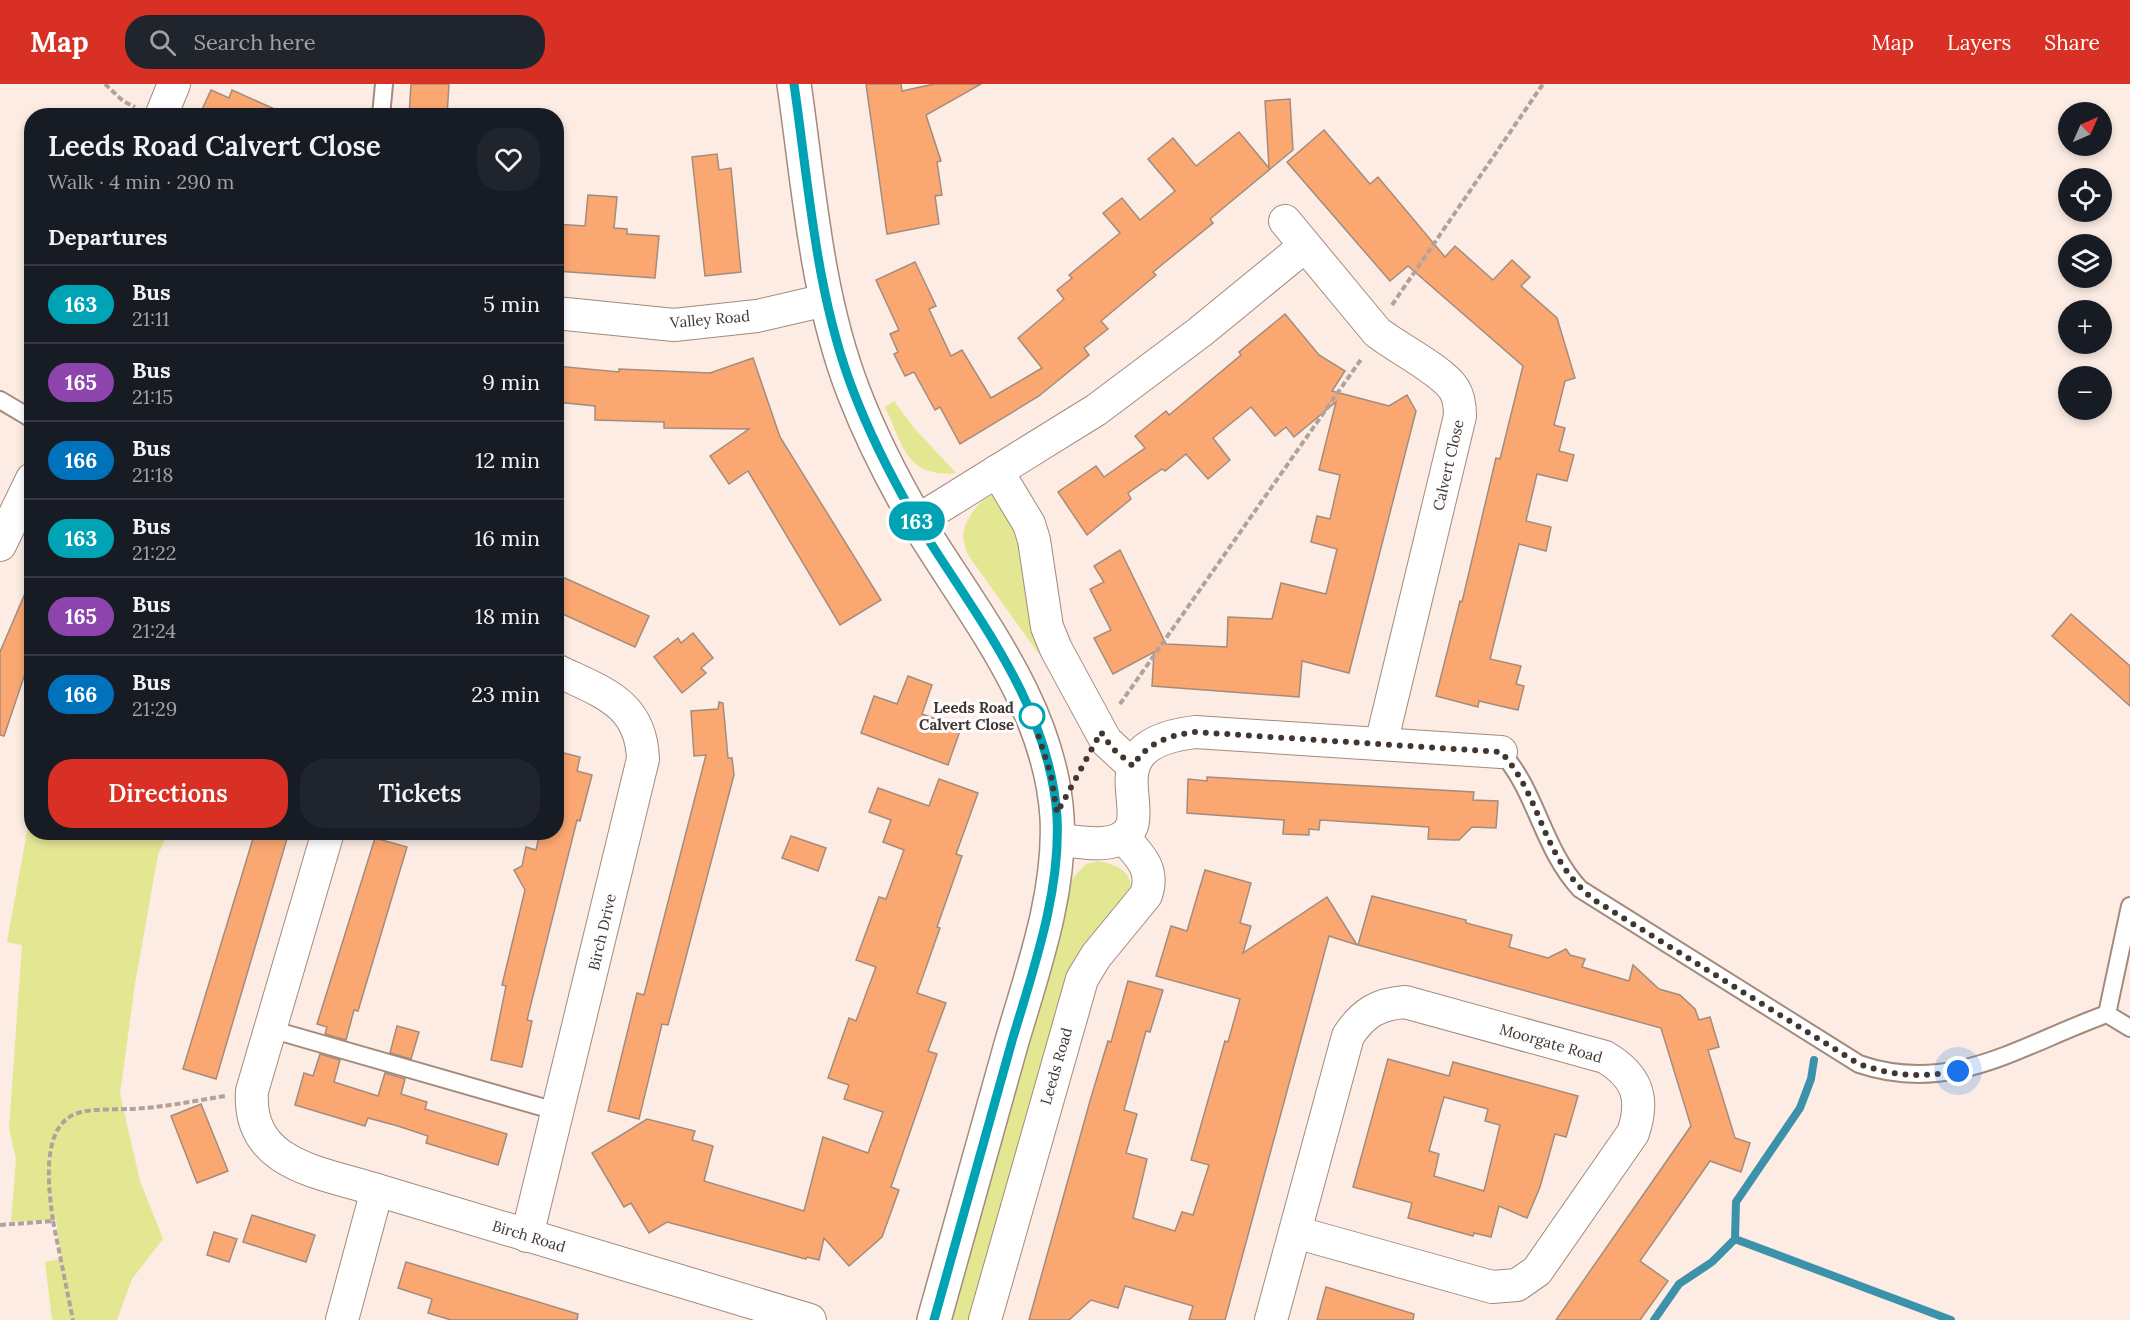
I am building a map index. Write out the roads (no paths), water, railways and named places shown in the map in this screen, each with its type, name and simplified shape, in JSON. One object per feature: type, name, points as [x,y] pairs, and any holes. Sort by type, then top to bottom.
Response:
[{"type":"main road","points":[[794,84],[826,300],[854,394],[891,474],[917,521],[1023,694],[1051,775],[1058,840],[1053,887],[1027,990],[934,1320]]},
{"type":"street","points":[[157,108],[174,84]]},
{"type":"street","name":"Calvert Close","points":[[1285,221],[1377,332],[1395,347],[1443,377],[1453,388],[1459,401],[1460,416],[1381,744]]},
{"type":"street","points":[[917,521],[1096,410],[1200,332],[1305,246]]},
{"type":"street","name":"Valley Road","points":[[564,314],[674,324],[758,315],[826,300]]},
{"type":"street","points":[[998,471],[1021,507],[1034,540],[1047,627],[1101,732],[1112,748],[1133,766]]},
{"type":"street","points":[[1,540],[24,495]]},
{"type":"street","name":"Birch Drive","points":[[527,1236],[643,759],[643,741],[636,723],[626,708],[610,696],[564,674]]},
{"type":"street","points":[[1058,840],[1106,842],[1124,837],[1134,823],[1136,814],[1130,776],[1133,766],[1146,749],[1161,740],[1195,732],[1501,752]]},
{"type":"street","name":"Leeds Road","points":[[985,1320],[1082,979],[1096,956],[1146,895],[1150,884],[1146,862],[1124,837]]},
{"type":"street","points":[[325,840],[252,1091],[251,1109],[255,1126],[264,1142],[277,1155],[293,1163],[377,1190],[342,1320]]},
{"type":"street","name":"Moorgate Road","points":[[1271,1320],[1348,1036],[1357,1022],[1371,1010],[1388,1004],[1405,1002],[1605,1057],[1621,1067],[1632,1081],[1639,1107],[1633,1133],[1537,1271],[1517,1285],[1492,1287],[1295,1232]]},
{"type":"street","name":"Birch Road","points":[[377,1190],[810,1320]]},
{"type":"lane","points":[[382,108],[384,84]]},
{"type":"lane","points":[[0,400],[24,414]]},
{"type":"lane","points":[[1501,752],[1516,768],[1553,853],[1580,889],[1859,1064],[1902,1075],[1924,1076],[1971,1068],[2107,1014]]},
{"type":"lane","points":[[2107,1014],[2130,906]]},
{"type":"lane","points":[[2107,1014],[2130,1028]]},
{"type":"lane","points":[[270,1029],[559,1112]]},
{"type":"waterway","points":[[1735,1239],[1736,1202],[1800,1108],[1811,1079],[1814,1060]]},
{"type":"waterway","points":[[1735,1239],[1951,1320]]},
{"type":"waterway","points":[[1654,1320],[1679,1284],[1712,1262],[1735,1239]]},
{"type":"place","name":"Leeds Road Calvert Close","points":[[1032,716]]}]
